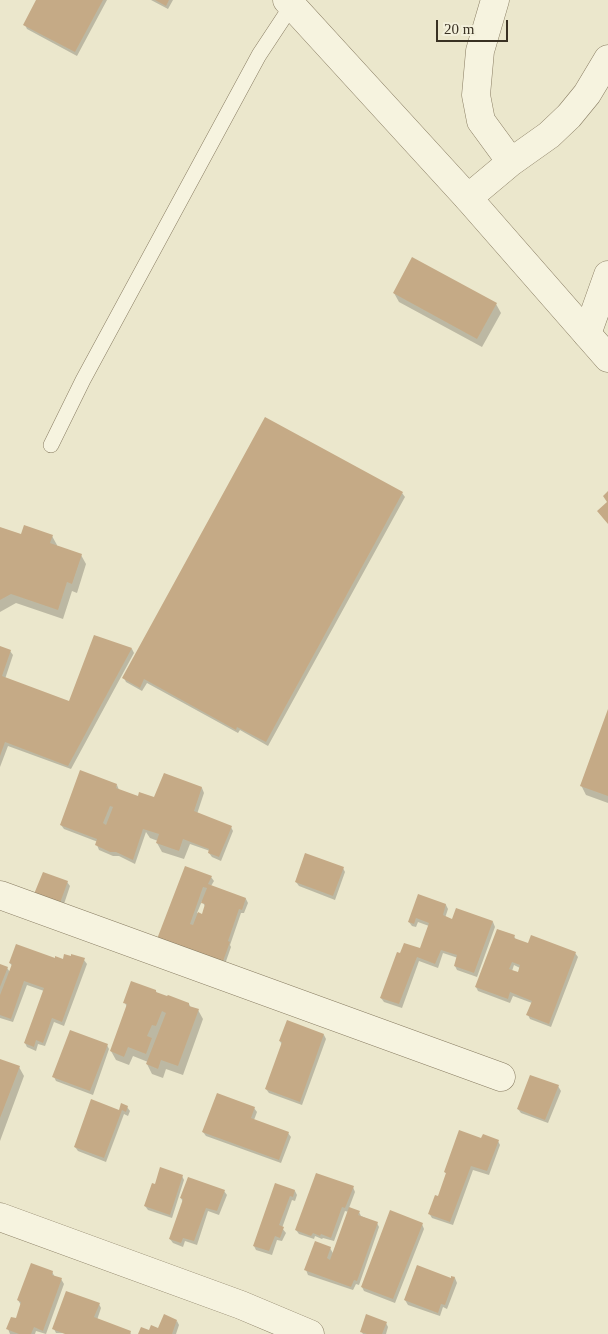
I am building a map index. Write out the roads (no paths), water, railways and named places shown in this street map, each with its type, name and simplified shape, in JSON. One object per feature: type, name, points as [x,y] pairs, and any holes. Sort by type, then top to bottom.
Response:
[{"type":"street","points":[[495,0],[480,51],[476,95],[481,120],[511,162]]},
{"type":"street","points":[[290,3],[468,198],[608,358]]},
{"type":"street","points":[[468,198],[511,162],[550,135],[587,94],[608,59]]},
{"type":"street","points":[[587,334],[608,274]]},
{"type":"street","points":[[0,895],[501,1078]]},
{"type":"street","points":[[0,1217],[241,1305],[310,1334]]},
{"type":"lane","points":[[51,445],[83,380],[259,55],[290,3]]}]
